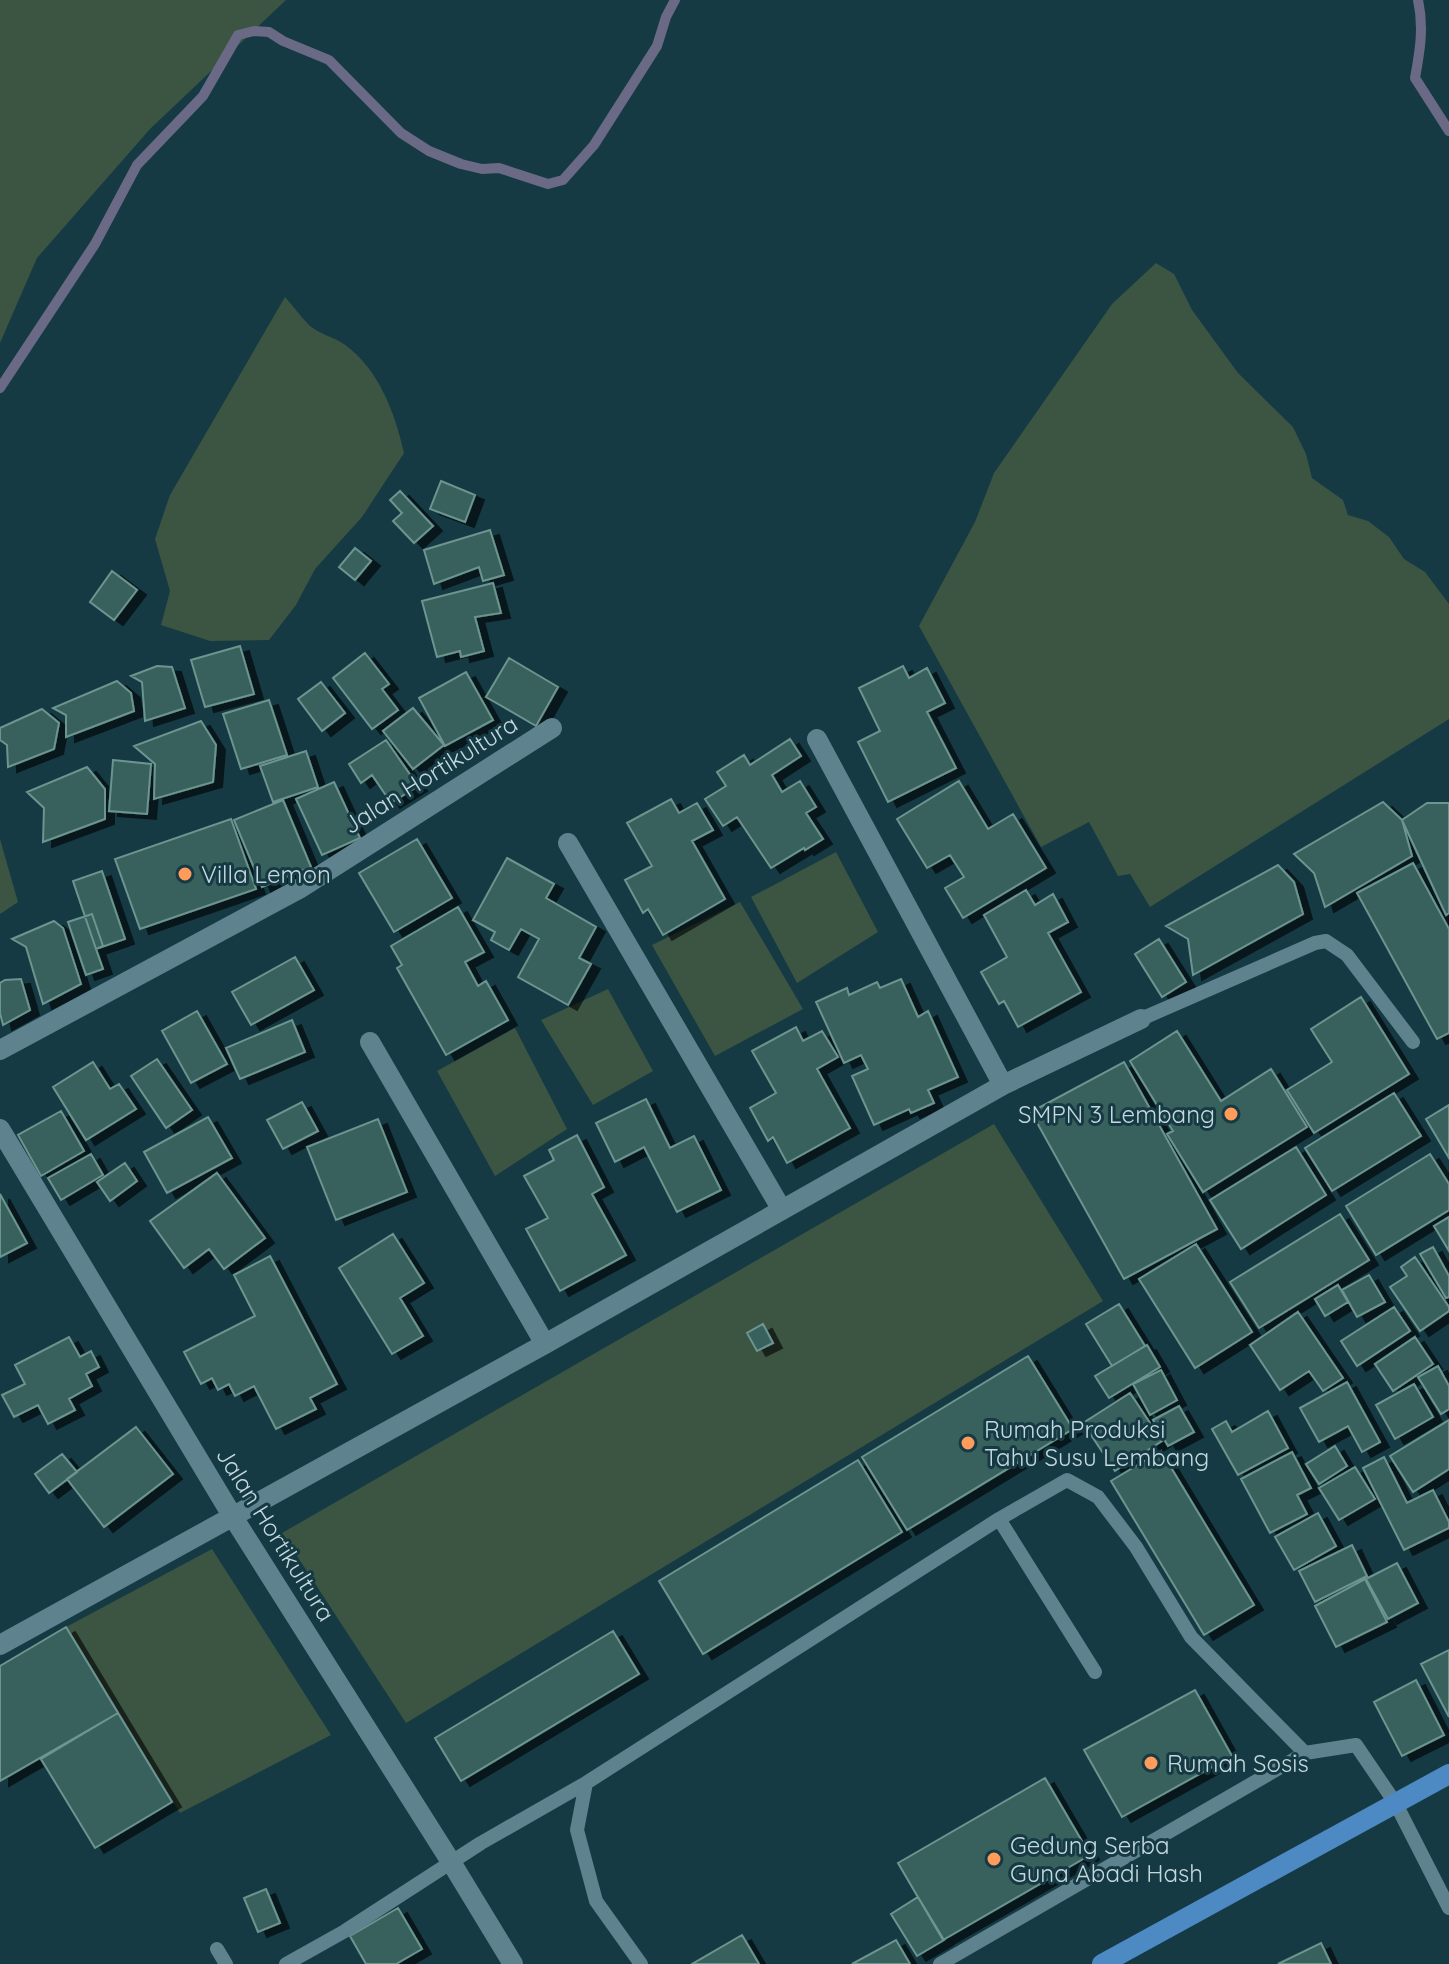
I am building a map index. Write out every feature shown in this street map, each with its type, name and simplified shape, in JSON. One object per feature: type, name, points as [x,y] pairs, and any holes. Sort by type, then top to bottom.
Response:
[{"type":"main road","points":[[1102,1964],[1449,1774]]},
{"type":"street","name":"Jalan Hortikultura","points":[[0,1050],[299,889],[552,728]]},
{"type":"street","points":[[817,739],[1003,1085]]},
{"type":"street","points":[[568,843],[782,1210]]},
{"type":"street","points":[[0,1645],[545,1344],[1003,1085],[1141,1019]]},
{"type":"street","points":[[370,1042],[545,1344]]},
{"type":"street","name":"Jalan Hortikultura","points":[[0,1129],[233,1517],[513,1964]]},
{"type":"lane","points":[[1141,1019],[1315,943],[1326,941],[1347,955],[1413,1042]]},
{"type":"lane","points":[[286,1964],[586,1783],[999,1519],[1067,1480],[1098,1497],[1136,1547],[1191,1637],[1305,1753]]},
{"type":"lane","points":[[999,1519],[1095,1672]]},
{"type":"lane","points":[[940,1964],[1305,1753],[1356,1745],[1396,1804],[1449,1908]]},
{"type":"lane","points":[[586,1783],[577,1830],[596,1901],[641,1964]]},
{"type":"lane","points":[[217,1949],[226,1964]]},
{"type":"green space","points":[[0,0],[286,0],[150,129],[37,258],[0,343]]},
{"type":"green space","points":[[1156,263],[1174,274],[1192,310],[1238,373],[1293,427],[1306,454],[1312,478],[1343,500],[1348,515],[1368,521],[1389,537],[1404,559],[1425,572],[1449,604],[1449,719],[1150,907],[1130,874],[1118,876],[1089,822],[1041,847],[919,626],[975,522],[994,473],[1112,304]]},
{"type":"green space","points":[[285,297],[310,326],[344,344],[367,366],[384,393],[404,453],[362,517],[315,569],[296,605],[269,640],[210,641],[161,625],[170,591],[155,539],[170,495]]},
{"type":"green space","points":[[0,839],[18,902],[0,914]]},
{"type":"green space","points":[[836,852],[878,932],[797,983],[751,897]]},
{"type":"green space","points":[[740,902],[803,1009],[715,1056],[652,945]]},
{"type":"green space","points":[[608,989],[653,1071],[593,1105],[541,1020]]},
{"type":"green space","points":[[515,1028],[567,1129],[495,1176],[437,1071]]},
{"type":"green space","points":[[994,1124],[1103,1301],[406,1723],[282,1533]]},
{"type":"green space","points":[[212,1549],[331,1735],[180,1813],[66,1627]]},
{"type":"building","points":[[441,481],[475,495],[465,522],[430,509]]},
{"type":"building","points":[[400,491],[433,526],[414,543],[393,521],[402,513],[390,500]]},
{"type":"building","points":[[490,530],[504,575],[483,581],[479,567],[434,584],[424,550]]},
{"type":"building","points":[[355,548],[371,561],[355,580],[339,567]]},
{"type":"building","points":[[112,571],[137,590],[114,620],[90,602]]},
{"type":"building","points":[[493,583],[501,613],[475,617],[484,651],[461,657],[460,651],[437,657],[422,601]]},
{"type":"building","points":[[240,646],[254,694],[205,707],[191,660]]},
{"type":"building","points":[[365,653],[389,684],[382,689],[398,710],[372,729],[333,678]]},
{"type":"building","points":[[509,658],[558,687],[536,726],[486,697]]},
{"type":"building","points":[[157,666],[172,667],[185,708],[145,721],[142,682],[131,676]]},
{"type":"building","points":[[903,666],[909,678],[927,668],[945,703],[927,712],[956,768],[888,802],[858,742],[880,731],[859,688]]},
{"type":"building","points":[[466,672],[493,720],[445,746],[419,698]]},
{"type":"building","points":[[117,681],[131,693],[134,711],[66,737],[66,715],[53,708]]},
{"type":"building","points":[[321,682],[345,713],[322,731],[298,699]]},
{"type":"building","points":[[269,700],[287,755],[241,769],[223,714]]},
{"type":"building","points":[[413,708],[444,745],[413,769],[383,731]]},
{"type":"building","points":[[42,709],[59,723],[54,749],[8,767],[7,745],[0,740],[0,728]]},
{"type":"building","points":[[201,721],[216,745],[213,782],[154,799],[155,764],[134,746]]},
{"type":"building","points":[[790,739],[801,756],[772,775],[782,792],[800,781],[816,807],[806,813],[823,839],[771,868],[737,817],[723,826],[705,799],[726,786],[717,772],[744,755],[750,765]]},
{"type":"building","points":[[386,740],[418,786],[391,803],[372,775],[361,783],[349,764]]},
{"type":"building","points":[[306,751],[318,787],[273,802],[260,766]]},
{"type":"building","points":[[113,760],[151,764],[147,814],[109,811]]},
{"type":"building","points":[[87,767],[105,789],[105,819],[43,842],[44,808],[27,792]]},
{"type":"building","points":[[959,781],[988,829],[1013,814],[1046,868],[963,918],[945,888],[964,877],[950,855],[927,868],[897,819]]},
{"type":"building","points":[[334,782],[360,838],[322,855],[296,799]]},
{"type":"building","points":[[671,799],[679,813],[697,803],[713,830],[692,841],[725,899],[663,935],[648,909],[643,913],[625,880],[652,866],[627,823]]},
{"type":"building","points":[[283,800],[311,867],[262,887],[234,820]]},
{"type":"building","points":[[1383,802],[1402,820],[1412,856],[1325,907],[1314,873],[1294,854]]},
{"type":"building","points":[[1427,803],[1449,803],[1449,913],[1446,915],[1402,820]]},
{"type":"building","name":"Villa Lemon","points":[[231,819],[256,889],[140,929],[115,859]]},
{"type":"building","points":[[417,839],[452,898],[394,932],[359,873]]},
{"type":"building","points":[[507,858],[554,884],[546,898],[596,927],[579,958],[591,964],[568,1005],[518,977],[539,939],[521,929],[509,950],[491,940],[495,932],[473,920]]},
{"type":"building","points":[[1413,863],[1449,929],[1449,1033],[1437,1039],[1357,893]]},
{"type":"building","points":[[1278,865],[1294,882],[1303,914],[1193,975],[1188,939],[1166,926]]},
{"type":"building","points":[[102,871],[125,939],[96,949],[73,881]]},
{"type":"building","points":[[1026,890],[1035,905],[1053,894],[1068,922],[1048,933],[1081,992],[1018,1027],[1004,1001],[999,1004],[981,972],[1007,957],[984,915]]},
{"type":"building","points":[[458,907],[484,952],[465,962],[478,986],[486,981],[508,1020],[446,1055],[397,968],[402,965],[391,946]]},
{"type":"building","points":[[92,914],[103,946],[96,949],[103,969],[86,975],[68,922]]},
{"type":"building","points":[[54,921],[63,928],[81,984],[43,1004],[26,947],[12,939]]},
{"type":"building","points":[[1159,939],[1186,982],[1162,997],[1135,954]]},
{"type":"building","points":[[295,957],[314,990],[251,1025],[232,992]]},
{"type":"building","points":[[21,979],[30,1010],[3,1025],[0,983]]},
{"type":"building","points":[[901,979],[918,1017],[928,1011],[958,1077],[928,1090],[934,1103],[911,1113],[909,1109],[874,1125],[852,1076],[868,1069],[861,1055],[844,1063],[816,1002],[847,988],[849,995],[877,982],[880,988]]},
{"type":"building","points":[[1361,997],[1409,1074],[1314,1133],[1287,1090],[1332,1062],[1311,1029]]},
{"type":"building","points":[[197,1011],[227,1064],[191,1083],[162,1031]]},
{"type":"building","points":[[292,1020],[305,1052],[240,1079],[226,1048]]},
{"type":"building","points":[[796,1027],[803,1041],[822,1031],[838,1057],[817,1069],[850,1128],[787,1163],[773,1137],[768,1141],[750,1108],[776,1093],[752,1051]]},
{"type":"building","name":"SMPN 3 Lembang","points":[[1177,1031],[1221,1101],[1271,1069],[1307,1127],[1203,1192],[1167,1134],[1173,1131],[1130,1061]]},
{"type":"building","points":[[157,1059],[192,1110],[166,1128],[131,1076]]},
{"type":"building","points":[[93,1062],[110,1089],[119,1084],[136,1109],[86,1140],[53,1087]]},
{"type":"building","points":[[1124,1062],[1217,1229],[1124,1279],[1031,1112]]},
{"type":"building","points":[[1394,1093],[1421,1136],[1332,1191],[1305,1148]]},
{"type":"building","points":[[646,1099],[670,1148],[694,1136],[721,1190],[677,1212],[644,1147],[615,1162],[596,1123]]},
{"type":"building","points":[[302,1102],[318,1131],[283,1149],[267,1120]]},
{"type":"building","points":[[1449,1105],[1449,1158],[1426,1119]]},
{"type":"building","points":[[61,1111],[84,1151],[41,1176],[18,1135]]},
{"type":"building","points":[[208,1117],[232,1158],[167,1193],[144,1152]]},
{"type":"building","points":[[378,1119],[407,1192],[336,1220],[307,1147]]},
{"type":"building","points":[[577,1135],[604,1187],[592,1194],[626,1255],[560,1291],[526,1229],[548,1218],[524,1176],[554,1160],[549,1150]]},
{"type":"building","name":"SMPN 3 Lembang","points":[[1296,1147],[1326,1195],[1241,1249],[1210,1200]]},
{"type":"building","points":[[91,1154],[103,1175],[61,1200],[48,1178]]},
{"type":"building","points":[[1430,1154],[1449,1184],[1449,1210],[1376,1255],[1346,1206]]},
{"type":"building","points":[[125,1163],[137,1181],[110,1201],[97,1182]]},
{"type":"building","points":[[217,1173],[265,1238],[224,1269],[209,1249],[184,1268],[150,1221]]},
{"type":"building","points":[[0,1194],[27,1243],[0,1257]]},
{"type":"building","points":[[1340,1214],[1369,1260],[1259,1328],[1230,1282]]},
{"type":"building","points":[[1449,1217],[1449,1251],[1434,1226]]},
{"type":"building","points":[[393,1234],[424,1283],[400,1298],[423,1336],[392,1354],[339,1268]]},
{"type":"building","points":[[1196,1244],[1252,1332],[1195,1368],[1139,1279]]},
{"type":"building","points":[[1433,1247],[1449,1276],[1449,1297],[1446,1298],[1420,1254]]},
{"type":"building","points":[[270,1256],[337,1384],[310,1398],[316,1409],[276,1429],[254,1386],[235,1396],[229,1384],[218,1390],[212,1378],[201,1384],[184,1352],[255,1316],[234,1275]]},
{"type":"building","points":[[1415,1257],[1449,1307],[1449,1311],[1420,1331],[1390,1287],[1407,1276],[1401,1267]]},
{"type":"building","points":[[1369,1275],[1385,1302],[1357,1317],[1342,1290]]},
{"type":"building","points":[[1338,1285],[1348,1302],[1325,1316],[1315,1299]]},
{"type":"building","points":[[1119,1304],[1145,1346],[1112,1366],[1086,1324]]},
{"type":"building","points":[[1394,1307],[1410,1331],[1357,1366],[1341,1341]]},
{"type":"building","points":[[1298,1312],[1343,1378],[1323,1391],[1309,1371],[1280,1390],[1250,1345]]},
{"type":"building","points":[[763,1324],[773,1343],[757,1351],[747,1333]]},
{"type":"building","points":[[69,1337],[80,1357],[91,1351],[99,1367],[86,1374],[92,1386],[69,1399],[75,1410],[48,1424],[38,1405],[14,1417],[2,1395],[25,1384],[15,1365]]},
{"type":"building","points":[[1415,1337],[1433,1364],[1393,1391],[1375,1364]]},
{"type":"building","points":[[1147,1345],[1160,1367],[1109,1398],[1095,1376]]},
{"type":"building","points":[[1028,1356],[1073,1429],[907,1530],[862,1457]]},
{"type":"building","points":[[1438,1366],[1449,1386],[1449,1409],[1441,1414],[1418,1377]]},
{"type":"building","points":[[1161,1370],[1177,1400],[1150,1415],[1133,1384]]},
{"type":"building","points":[[1347,1382],[1380,1442],[1362,1452],[1348,1426],[1319,1442],[1300,1408]]},
{"type":"building","points":[[1414,1384],[1433,1417],[1395,1439],[1376,1405]]},
{"type":"building","points":[[1130,1393],[1162,1441],[1115,1471],[1083,1423]]},
{"type":"building","points":[[1179,1406],[1194,1432],[1168,1446],[1153,1420]]},
{"type":"building","points":[[1268,1411],[1288,1448],[1238,1475],[1212,1429],[1226,1421],[1232,1432]]},
{"type":"building","points":[[1449,1420],[1449,1469],[1413,1492],[1390,1456]]},
{"type":"building","points":[[136,1427],[173,1474],[104,1527],[67,1479]]},
{"type":"building","points":[[1335,1446],[1347,1466],[1319,1484],[1306,1464]]},
{"type":"building","points":[[1161,1451],[1254,1605],[1204,1635],[1111,1481]]},
{"type":"building","points":[[1292,1452],[1311,1488],[1297,1495],[1307,1514],[1270,1533],[1241,1479]]},
{"type":"building","points":[[62,1454],[77,1472],[49,1493],[35,1474]]},
{"type":"building","points":[[1384,1457],[1407,1503],[1433,1490],[1449,1528],[1404,1550],[1363,1468]]},
{"type":"building","points":[[858,1460],[902,1532],[703,1654],[659,1581]]},
{"type":"building","points":[[1355,1467],[1375,1499],[1339,1520],[1319,1488]]},
{"type":"building","points":[[1318,1513],[1336,1546],[1294,1570],[1275,1537]]},
{"type":"building","points":[[1352,1545],[1367,1576],[1315,1602],[1299,1571]]},
{"type":"building","points":[[1397,1563],[1418,1603],[1388,1619],[1366,1579]]},
{"type":"building","points":[[1365,1579],[1387,1622],[1336,1647],[1315,1606]]},
{"type":"building","points":[[66,1627],[118,1713],[0,1781],[0,1666]]},
{"type":"building","points":[[613,1631],[639,1674],[461,1781],[435,1738]]},
{"type":"building","points":[[1449,1650],[1449,1717],[1421,1664]]},
{"type":"building","points":[[1416,1680],[1444,1735],[1402,1756],[1374,1702]]},
{"type":"building","points":[[1195,1690],[1232,1756],[1122,1817],[1084,1750]]},
{"type":"building","points":[[118,1713],[172,1802],[95,1848],[41,1759]]},
{"type":"building","name":"Gedung Serba Guna Abadi Hash","points":[[1045,1778],[1090,1855],[943,1940],[898,1863]]},
{"type":"building","points":[[266,1889],[280,1923],[258,1932],[244,1898]]},
{"type":"building","points":[[918,1897],[944,1940],[917,1956],[891,1914]]},
{"type":"building","points":[[398,1908],[422,1949],[396,1964],[366,1964],[350,1936]]},
{"type":"building","points":[[742,1935],[759,1964],[692,1964]]},
{"type":"building","points":[[896,1940],[910,1964],[852,1964]]},
{"type":"building","points":[[1321,1943],[1331,1964],[1278,1964]]},
{"type":"waterway","points":[[0,388],[95,244],[137,165],[203,96],[238,35],[254,31],[269,32],[329,60],[401,133],[429,151],[461,164],[482,169],[499,168],[548,184],[563,180],[594,145],[657,46],[675,0]]},
{"type":"waterway","points":[[1418,0],[1421,29],[1415,78],[1449,131]]},
{"type":"place","name":"Villa Lemon","points":[[185,874]]},
{"type":"place","name":"SMPN 3 Lembang","points":[[1231,1114]]},
{"type":"place","name":"Rumah Produksi Tahu Susu Lembang","points":[[968,1443]]},
{"type":"place","name":"Rumah Sosis","points":[[1151,1763]]},
{"type":"place","name":"Gedung Serba Guna Abadi Hash","points":[[994,1859]]}]
